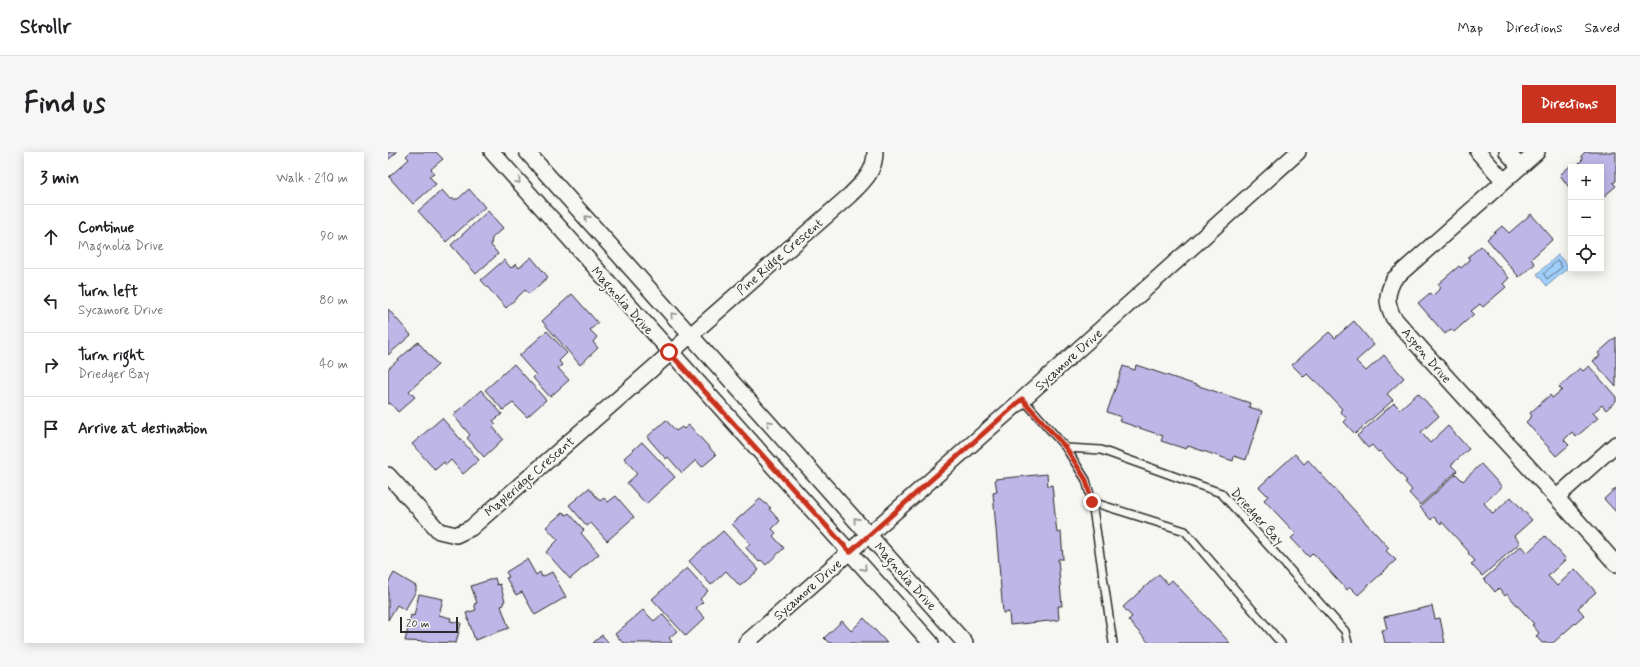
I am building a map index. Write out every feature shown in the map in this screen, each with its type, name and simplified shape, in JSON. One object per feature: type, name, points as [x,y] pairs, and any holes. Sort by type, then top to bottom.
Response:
[{"type":"street","name":"Magnolia Drive","points":[[492,152],[669,352],[931,643]]},
{"type":"street","name":"Magnolia Drive","points":[[527,152],[965,643]]},
{"type":"street","name":"Pine Ridge Crescent","points":[[669,352],[868,178],[875,162],[875,152]]},
{"type":"street","name":"Sycamore Drive","points":[[746,643],[1298,152]]},
{"type":"street","points":[[1478,152],[1504,181]]},
{"type":"street","points":[[1507,152],[1520,166]]},
{"type":"street","name":"Aspen Drive","points":[[1536,152],[1394,279],[1388,292],[1388,306],[1393,317],[1616,564]]},
{"type":"street","name":"Mapleridge Crescent","points":[[388,475],[439,531],[456,535],[471,528],[669,352]]},
{"type":"street","points":[[1557,497],[1616,444]]},
{"type":"lane","points":[[1022,399],[1066,448],[1086,480],[1092,502],[1114,643]]},
{"type":"lane","name":"Driedger Bay","points":[[1066,448],[1101,450],[1221,493],[1345,631],[1348,643]]},
{"type":"lane","points":[[1092,502],[1185,531],[1282,643]]},
{"type":"water","points":[[1558,255],[1568,266],[1568,268],[1547,286],[1537,274]]},
{"type":"building","points":[[388,152],[397,152],[388,160]]},
{"type":"building","points":[[410,152],[436,152],[443,159],[431,169],[434,173],[429,176],[436,184],[413,204],[389,177],[409,159],[406,156]]},
{"type":"building","points":[[1585,152],[1616,152],[1616,181],[1613,183],[1616,186],[1604,196],[1604,164],[1578,164],[1583,159],[1581,156]]},
{"type":"building","points":[[1568,168],[1568,186],[1560,175]]},
{"type":"building","points":[[469,189],[485,207],[446,242],[418,211],[442,190],[450,199],[458,199]]},
{"type":"building","points":[[488,211],[503,228],[492,238],[491,245],[498,254],[476,274],[451,245]]},
{"type":"building","points":[[1531,214],[1553,239],[1531,259],[1535,264],[1519,277],[1487,239],[1502,226],[1509,233]]},
{"type":"building","points":[[1481,246],[1509,278],[1503,284],[1506,287],[1483,307],[1480,304],[1471,311],[1474,314],[1454,332],[1451,329],[1445,334],[1418,303],[1430,293],[1432,296],[1441,288],[1438,284],[1459,266],[1461,268],[1470,260],[1468,257]]},
{"type":"building","points":[[531,257],[548,277],[529,294],[525,290],[506,308],[481,280],[504,260],[511,268],[516,264],[519,268]]},
{"type":"building","points":[[572,294],[598,323],[590,330],[597,337],[593,342],[598,348],[580,365],[542,321]]},
{"type":"building","points":[[388,309],[411,335],[388,355]]},
{"type":"building","points":[[1354,321],[1374,345],[1356,361],[1366,371],[1384,355],[1404,378],[1387,394],[1393,400],[1355,434],[1344,422],[1347,419],[1340,411],[1342,409],[1315,380],[1314,381],[1307,374],[1304,377],[1292,365],[1329,332],[1335,338]]},
{"type":"building","points":[[547,331],[567,353],[559,361],[562,365],[558,368],[569,380],[550,397],[533,378],[536,375],[519,356]]},
{"type":"building","points":[[1616,337],[1616,387],[1593,361],[1600,356],[1598,353]]},
{"type":"building","points":[[418,342],[438,365],[409,391],[415,397],[398,412],[390,403],[388,404],[388,369]]},
{"type":"building","points":[[514,364],[546,400],[527,417],[513,403],[503,410],[485,390]]},
{"type":"building","points":[[1136,365],[1250,403],[1249,407],[1262,411],[1246,460],[1234,456],[1233,461],[1188,446],[1186,449],[1161,441],[1163,436],[1119,421],[1121,417],[1107,412],[1123,366],[1135,370]]},
{"type":"building","points":[[1589,366],[1616,397],[1616,401],[1606,410],[1602,405],[1593,413],[1598,418],[1576,437],[1572,432],[1564,440],[1569,445],[1556,456],[1526,422],[1532,416],[1530,413],[1550,395],[1552,398],[1562,390],[1559,387],[1580,368],[1583,371]]},
{"type":"building","points":[[481,390],[502,414],[493,421],[496,424],[493,427],[503,439],[484,457],[467,438],[470,435],[453,415]]},
{"type":"building","points":[[1418,393],[1439,416],[1421,432],[1430,443],[1448,426],[1469,449],[1451,465],[1457,471],[1420,505],[1409,493],[1412,490],[1405,482],[1407,481],[1380,451],[1378,452],[1372,445],[1368,448],[1357,436],[1394,403],[1400,409]]},
{"type":"building","points":[[442,418],[479,460],[463,474],[451,460],[446,465],[444,462],[435,470],[412,444]]},
{"type":"building","points":[[666,420],[676,431],[682,427],[684,429],[689,425],[716,455],[702,467],[696,460],[682,473],[668,457],[666,459],[647,437]]},
{"type":"building","points":[[642,442],[675,477],[646,504],[627,483],[636,475],[636,472],[624,458]]},
{"type":"building","points":[[1295,454],[1304,464],[1308,460],[1389,548],[1386,551],[1396,560],[1358,595],[1350,587],[1347,590],[1313,553],[1309,557],[1291,538],[1296,534],[1264,500],[1268,496],[1259,487]]},
{"type":"building","points":[[1481,464],[1502,487],[1484,503],[1493,514],[1511,497],[1532,520],[1514,536],[1520,543],[1482,576],[1471,564],[1475,561],[1468,553],[1469,552],[1442,522],[1441,524],[1434,517],[1431,520],[1420,507],[1456,474],[1463,481]]},
{"type":"building","points":[[1047,474],[1048,486],[1052,485],[1057,533],[1061,532],[1063,559],[1058,559],[1062,606],[1058,606],[1059,620],[1010,625],[1009,612],[1003,613],[993,493],[997,492],[995,479]]},
{"type":"building","points":[[589,488],[600,501],[604,498],[608,502],[616,496],[634,517],[607,541],[591,523],[587,526],[569,505]]},
{"type":"building","points":[[1616,488],[1616,512],[1604,499]]},
{"type":"building","points":[[760,499],[771,508],[769,509],[780,521],[772,529],[776,533],[773,536],[784,548],[766,565],[761,560],[759,562],[746,548],[750,543],[732,524]]},
{"type":"building","points":[[563,512],[566,515],[569,513],[584,530],[581,533],[599,554],[570,579],[546,552],[558,540],[546,527]]},
{"type":"building","points":[[723,531],[759,570],[740,586],[726,571],[711,585],[689,561]]},
{"type":"building","points":[[1545,536],[1566,559],[1548,576],[1557,586],[1575,569],[1596,592],[1578,608],[1584,615],[1553,643],[1542,643],[1536,636],[1539,633],[1532,625],[1534,624],[1507,594],[1505,596],[1499,588],[1495,592],[1484,579],[1521,546],[1527,553]]},
{"type":"building","points":[[527,559],[536,575],[540,572],[542,577],[552,572],[566,597],[535,615],[522,592],[516,595],[506,578],[509,577],[506,572]]},
{"type":"building","points":[[687,568],[708,591],[700,599],[703,602],[696,608],[705,618],[686,636],[652,599]]},
{"type":"building","points":[[394,573],[416,586],[416,591],[405,610],[397,605],[388,620],[388,583]]},
{"type":"building","points":[[1159,574],[1168,584],[1172,580],[1230,643],[1149,643],[1128,620],[1132,617],[1123,607]]},
{"type":"building","points":[[495,578],[497,585],[500,584],[505,601],[503,602],[504,605],[501,606],[509,628],[475,640],[466,613],[476,610],[474,604],[477,603],[471,586]]},
{"type":"building","points":[[419,594],[443,599],[439,615],[451,618],[450,621],[461,623],[456,643],[405,641],[411,615],[414,616]]},
{"type":"building","points":[[1432,606],[1435,619],[1440,618],[1445,643],[1385,643],[1382,630],[1387,629],[1384,617]]},
{"type":"building","points":[[643,610],[654,621],[662,614],[677,631],[669,638],[672,642],[671,643],[623,643],[615,634]]},
{"type":"building","points":[[864,618],[887,643],[829,643],[824,638],[842,621],[851,631]]},
{"type":"building","points":[[602,635],[609,643],[593,643]]},
{"type":"route","points":[[669,352],[850,552],[1022,399],[1066,448],[1086,480],[1092,502]]}]
